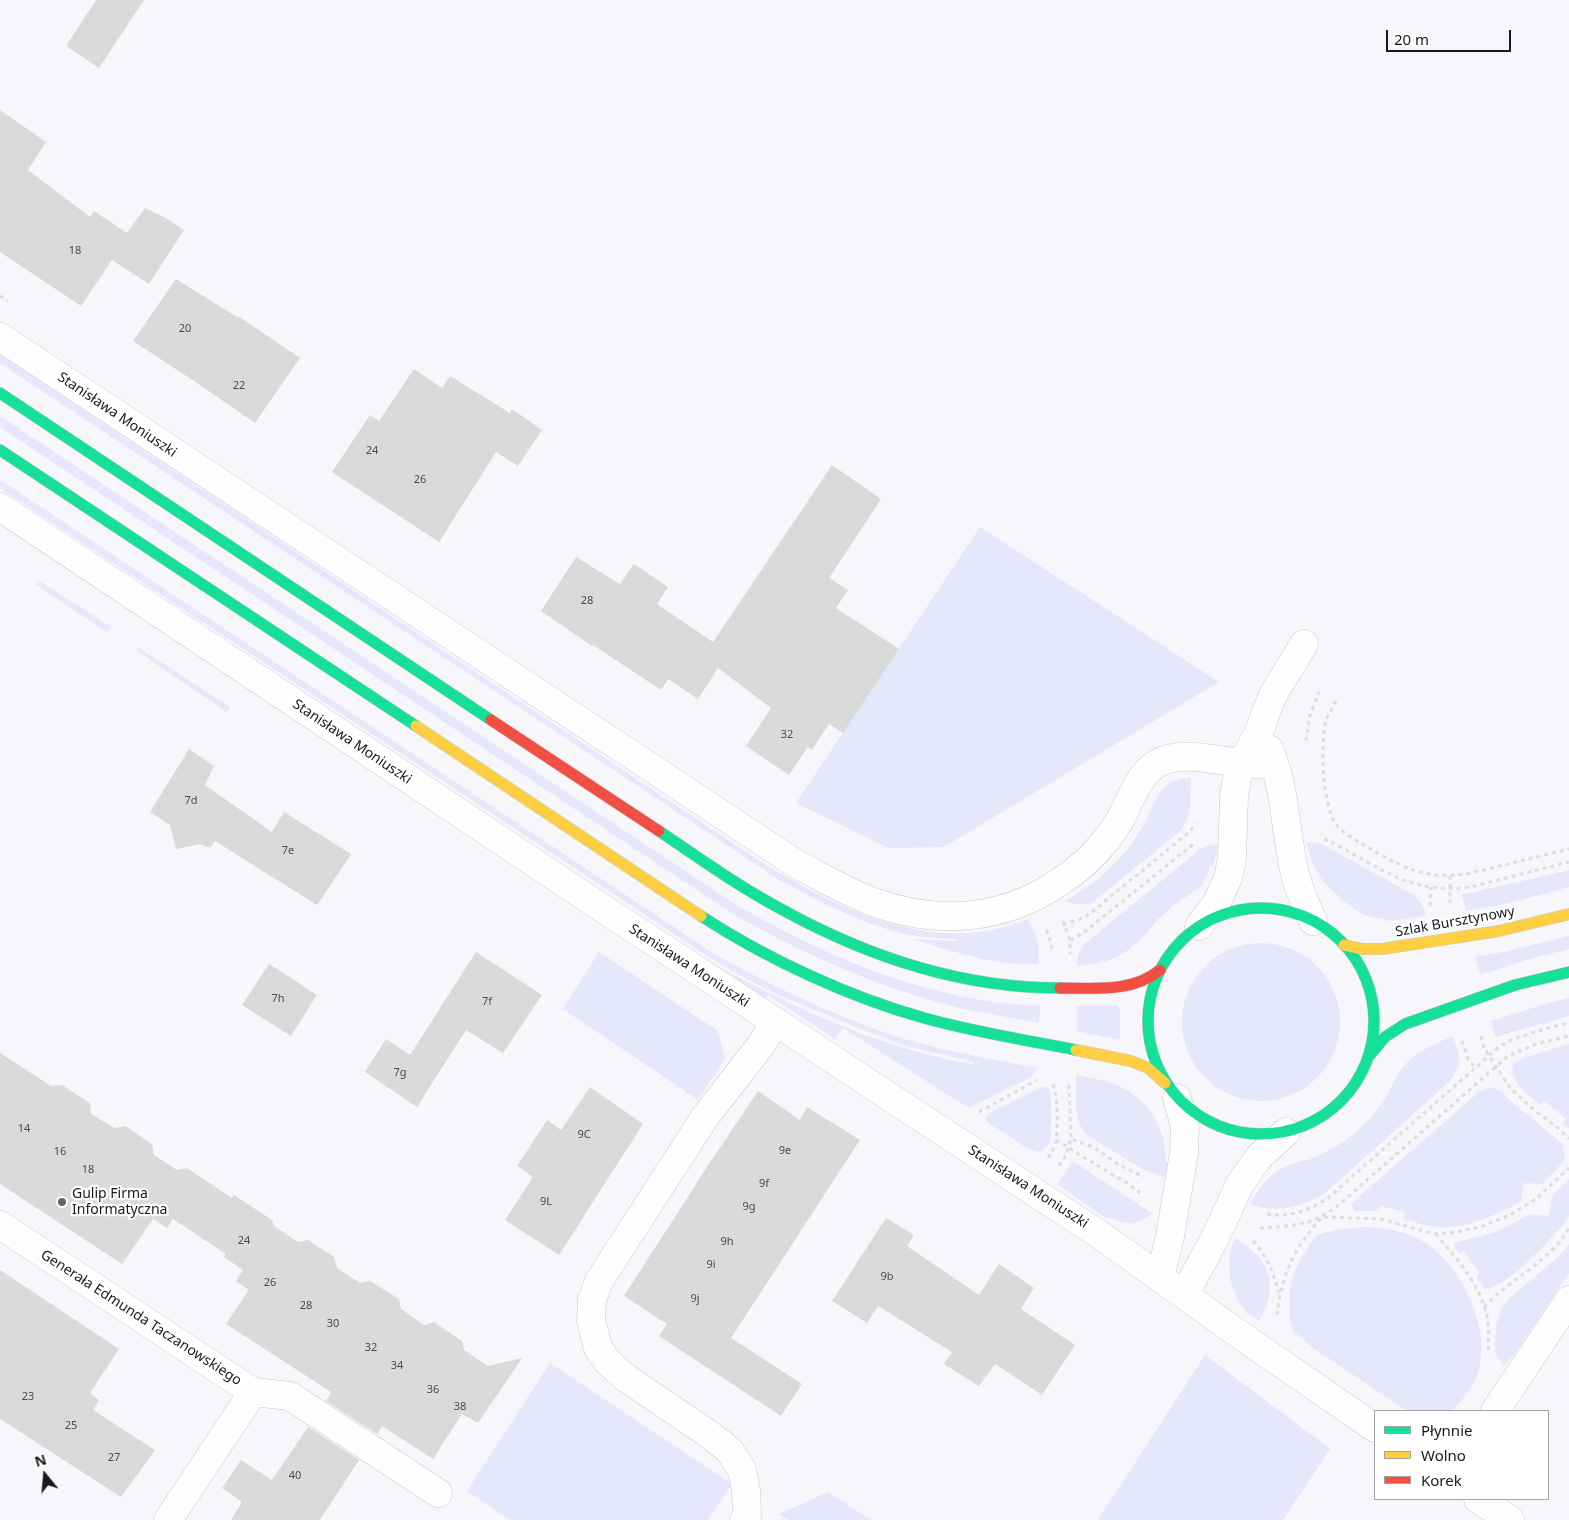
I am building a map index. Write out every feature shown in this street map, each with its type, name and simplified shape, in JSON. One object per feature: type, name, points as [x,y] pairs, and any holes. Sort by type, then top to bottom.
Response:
[{"type":"main road","points":[[0,393],[706,863],[789,914],[878,953],[926,969],[970,980],[1035,988],[1129,986],[1144,982],[1160,970]]},
{"type":"main road","points":[[0,450],[723,930],[768,955],[826,982],[912,1014],[969,1029],[1130,1061],[1148,1068],[1171,1091],[1192,1112],[1209,1122],[1227,1130],[1266,1135],[1286,1132],[1305,1126],[1322,1117],[1338,1105],[1352,1090],[1362,1074],[1370,1055],[1374,1036],[1374,1016],[1372,996],[1357,960],[1344,944],[1330,932],[1313,921],[1295,913],[1256,908],[1236,911],[1200,926],[1184,938],[1170,953],[1152,988],[1148,1007],[1147,1027],[1150,1047],[1156,1065],[1171,1091]]},
{"type":"main road","name":"Szlak Bursztynowy","points":[[1344,944],[1363,949],[1382,949],[1499,931],[1569,914]]},
{"type":"main road","points":[[1370,1055],[1379,1042],[1390,1032],[1405,1024],[1515,985],[1569,972]]},
{"type":"street","name":"Stanisława Moniuszki","points":[[0,337],[798,865],[843,889],[873,902],[925,915],[977,915],[1001,910],[1033,898],[1076,872],[1095,854],[1120,820],[1145,775],[1161,761],[1174,757],[1189,756],[1275,766]]},
{"type":"street","name":"Stanisława Moniuszki","points":[[0,507],[581,894],[1100,1235],[1374,1427]]},
{"type":"street","points":[[1200,926],[1216,904],[1228,878],[1232,859],[1234,796],[1239,769],[1260,730],[1274,693],[1304,644]]},
{"type":"street","points":[[1260,730],[1279,779],[1295,874],[1303,900],[1313,921]]},
{"type":"street","points":[[746,1518],[746,1490],[742,1470],[729,1450],[626,1378],[608,1362],[598,1348],[591,1320],[592,1300],[599,1281],[705,1117],[775,1021]]},
{"type":"street","points":[[1160,1278],[1170,1236],[1184,1153],[1185,1126],[1171,1091]]},
{"type":"street","points":[[1184,1295],[1231,1218],[1240,1184],[1259,1157],[1286,1132]]},
{"type":"street","name":"Generała Edmunda Taczanowskiego","points":[[0,1225],[253,1392],[168,1520]]},
{"type":"street","points":[[1502,1400],[1569,1300]]},
{"type":"street","points":[[253,1392],[290,1396],[438,1493]]},
{"type":"street","points":[[1481,1501],[1510,1520]]},
{"type":"path","points":[[0,296],[8,302]]},
{"type":"path","points":[[1336,701],[1326,720],[1323,746],[1323,776],[1331,813],[1335,823],[1346,834],[1409,870],[1439,876],[1467,874],[1569,849]]},
{"type":"path","points":[[1033,898],[1047,931]]},
{"type":"path","points":[[1231,1218],[1301,1212],[1316,1205],[1328,1198],[1500,1046],[1532,1032],[1569,1023]]},
{"type":"path","points":[[1231,1218],[1286,1227],[1304,1224],[1322,1217],[1335,1208],[1508,1056],[1536,1044],[1569,1036]]},
{"type":"path","points":[[1045,1162],[1053,1151],[1056,1140],[1056,1090],[1049,1074]]},
{"type":"path","points":[[976,1114],[1041,1078]]},
{"type":"path","points":[[1056,1140],[1129,1184],[1146,1197],[1176,1198]]},
{"type":"path","points":[[1095,1148],[1119,1165],[1154,1181],[1176,1198]]},
{"type":"path","points":[[1322,1217],[1381,1219],[1435,1234],[1457,1232],[1483,1226],[1512,1214],[1537,1198],[1569,1168]]},
{"type":"path","points":[[1262,1350],[1276,1331],[1279,1293],[1287,1272],[1304,1239],[1322,1217]]},
{"type":"path","points":[[1231,1218],[1266,1257],[1279,1293]]},
{"type":"path","points":[[1484,1307],[1544,1257],[1569,1228]]},
{"type":"path","points":[[1435,1234],[1456,1257],[1477,1290],[1484,1307],[1487,1318],[1489,1355],[1486,1374],[1502,1400]]},
{"type":"shaded area","points":[[0,355],[786,877],[852,910],[886,922],[921,930],[957,933],[993,930],[1028,919],[1038,941],[1039,964],[1007,963],[959,953],[928,944],[913,939],[957,941],[957,939],[915,936],[880,927],[830,906],[781,881],[0,363]]},
{"type":"shaded area","points":[[0,416],[738,906],[846,960],[922,987],[1000,1003],[1040,1006],[1039,1023],[947,1005],[893,988],[823,960],[733,914],[0,427]]},
{"type":"shaded area","points":[[0,480],[710,951],[798,997],[843,1017],[889,1034],[944,1049],[1037,1068],[1032,1076],[1027,1079],[971,1107],[967,1107],[843,1028],[835,1039],[768,995],[763,1001],[715,973],[719,967],[769,993],[846,1028],[926,1054],[974,1064],[974,1062],[906,1046],[868,1032],[781,996],[709,957],[0,488]]},
{"type":"shaded area","points":[[980,527],[1219,682],[944,847],[889,848],[796,803]]},
{"type":"shaded area","points":[[38,580],[111,627],[107,632],[36,585]]},
{"type":"shaded area","points":[[139,648],[230,707],[227,712],[137,651]]},
{"type":"shaded area","points":[[1191,777],[1189,812],[1180,831],[1093,902],[1079,904],[1065,901],[1100,877],[1116,862],[1141,830],[1156,799],[1164,788],[1174,781]]},
{"type":"shaded area","points":[[1306,843],[1322,844],[1412,894],[1421,903],[1426,916],[1389,921],[1382,918],[1374,918],[1357,910],[1331,889],[1319,876]]},
{"type":"shaded area","points":[[1218,844],[1213,866],[1209,867],[1208,874],[1201,886],[1169,909],[1157,920],[1140,941],[1121,955],[1104,962],[1077,966],[1082,946],[1199,850]]},
{"type":"shaded area","points":[[1569,870],[1569,887],[1510,903],[1466,911],[1462,895]]},
{"type":"shaded area","points":[[1569,936],[1569,949],[1529,959],[1480,975],[1475,957]]},
{"type":"shaded area","points":[[1261,943],[1291,949],[1305,956],[1317,966],[1327,978],[1334,992],[1340,1022],[1334,1052],[1327,1066],[1317,1078],[1305,1088],[1291,1095],[1261,1101],[1231,1095],[1217,1088],[1205,1078],[1195,1066],[1188,1052],[1182,1022],[1188,992],[1195,978],[1205,966],[1217,956],[1231,949]]},
{"type":"shaded area","points":[[599,952],[718,1031],[725,1059],[698,1100],[563,1009]]},
{"type":"shaded area","points":[[1569,998],[1569,1016],[1495,1037],[1491,1021]]},
{"type":"shaded area","points":[[1117,1005],[1120,1009],[1119,1040],[1077,1031],[1077,1006]]},
{"type":"shaded area","points":[[1453,1036],[1459,1064],[1450,1081],[1325,1193],[1289,1208],[1279,1209],[1250,1204],[1261,1187],[1275,1172],[1316,1157],[1355,1133],[1380,1106],[1407,1062],[1425,1049]]},
{"type":"shaded area","points":[[1569,1044],[1569,1128],[1562,1123],[1566,1119],[1544,1101],[1540,1105],[1521,1088],[1512,1071],[1515,1062]]},
{"type":"shaded area","points":[[1076,1075],[1114,1084],[1125,1089],[1144,1103],[1162,1133],[1165,1157],[1168,1164],[1167,1178],[1142,1169],[1087,1135],[1082,1129],[1077,1115]]},
{"type":"shaded area","points":[[1042,1087],[1046,1087],[1051,1095],[1051,1139],[1048,1146],[1040,1152],[1030,1150],[985,1119],[991,1112]]},
{"type":"shaded area","points":[[1490,1087],[1501,1091],[1562,1143],[1565,1156],[1564,1161],[1542,1184],[1524,1183],[1521,1200],[1518,1203],[1489,1217],[1460,1226],[1439,1227],[1426,1225],[1404,1219],[1405,1212],[1380,1206],[1379,1211],[1354,1211],[1352,1204],[1356,1199],[1479,1092]]},
{"type":"shaded area","points":[[1073,1161],[1153,1214],[1132,1223],[1121,1222],[1109,1217],[1107,1219],[1057,1184]]},
{"type":"shaded area","points":[[1569,1179],[1569,1215],[1567,1220],[1541,1249],[1517,1271],[1505,1280],[1485,1289],[1476,1277],[1480,1273],[1464,1251],[1460,1254],[1455,1248],[1454,1243],[1499,1231],[1530,1214],[1549,1216],[1552,1196]]},
{"type":"shaded area","points":[[1361,1227],[1379,1228],[1412,1236],[1427,1244],[1453,1269],[1472,1303],[1481,1341],[1481,1359],[1477,1376],[1454,1410],[1406,1410],[1313,1348],[1293,1331],[1289,1316],[1290,1290],[1293,1276],[1313,1239],[1320,1234]]},
{"type":"shaded area","points":[[1235,1238],[1256,1255],[1264,1264],[1268,1274],[1270,1284],[1269,1295],[1259,1321],[1244,1309],[1231,1284],[1229,1265]]},
{"type":"shaded area","points":[[1569,1244],[1569,1273],[1514,1355],[1504,1365],[1497,1357],[1495,1350],[1496,1325],[1501,1309],[1511,1297],[1559,1256]]},
{"type":"shaded area","points":[[1205,1355],[1330,1449],[1283,1520],[1098,1520]]},
{"type":"shaded area","points":[[550,1363],[732,1484],[708,1520],[510,1520],[467,1491]]},
{"type":"shaded area","points":[[828,1492],[871,1520],[788,1520],[779,1514]]},
{"type":"building","points":[[96,0],[144,0],[99,68],[66,46]]},
{"type":"building","points":[[0,110],[46,142],[28,170],[90,217],[94,211],[127,233],[145,208],[166,218],[184,230],[149,284],[112,260],[81,306],[0,252]]},
{"type":"building","points":[[176,279],[238,316],[300,358],[255,423],[133,341]]},
{"type":"building","points":[[414,369],[442,388],[450,376],[510,413],[512,409],[542,430],[518,466],[496,452],[439,542],[332,472],[370,415],[379,421]]},
{"type":"building","points":[[832,465],[881,499],[829,578],[848,590],[836,608],[899,649],[843,733],[829,724],[812,750],[808,747],[789,775],[746,746],[771,708],[718,668],[698,699],[668,679],[661,690],[541,611],[576,557],[620,584],[634,564],[668,587],[657,604],[713,642]]},
{"type":"building","points":[[189,749],[214,766],[205,785],[272,832],[284,812],[351,854],[317,905],[215,841],[210,848],[200,844],[176,849],[170,825],[150,812]]},
{"type":"building","points":[[476,952],[542,995],[503,1053],[466,1030],[417,1107],[365,1072],[386,1039],[410,1055]]},
{"type":"building","points":[[269,964],[317,995],[291,1036],[242,1005]]},
{"type":"building","points":[[0,1053],[51,1086],[62,1085],[90,1103],[91,1114],[114,1128],[125,1126],[152,1144],[154,1155],[177,1170],[187,1168],[232,1198],[234,1195],[272,1220],[274,1226],[298,1242],[308,1240],[334,1257],[337,1268],[360,1283],[370,1281],[399,1299],[401,1309],[424,1325],[434,1322],[462,1341],[464,1350],[488,1366],[522,1358],[478,1423],[462,1414],[433,1459],[382,1426],[377,1434],[326,1401],[331,1392],[226,1324],[249,1290],[236,1281],[243,1270],[224,1257],[226,1254],[173,1219],[167,1228],[153,1219],[122,1264],[0,1184]]},
{"type":"building","points":[[590,1087],[643,1124],[559,1255],[505,1220],[533,1177],[517,1166],[547,1120],[561,1130]]},
{"type":"building","points":[[758,1091],[800,1120],[807,1107],[860,1140],[731,1338],[802,1384],[781,1416],[659,1336],[667,1324],[624,1296]]},
{"type":"building","points":[[886,1218],[914,1235],[907,1246],[979,1295],[999,1264],[1034,1288],[1021,1309],[1075,1345],[1042,1395],[995,1364],[979,1386],[944,1364],[952,1352],[878,1306],[867,1323],[832,1301]]},
{"type":"building","points":[[0,1270],[119,1349],[90,1393],[99,1400],[93,1410],[155,1450],[121,1497],[0,1419]]},
{"type":"building","points":[[308,1427],[359,1460],[320,1520],[231,1520],[242,1502],[222,1488],[241,1460],[272,1480]]},
{"type":"traffic: fast","points":[[0,393],[491,720]]},
{"type":"traffic: fast","points":[[0,450],[416,726]]},
{"type":"traffic: fast","points":[[659,831],[765,900],[813,926],[881,955],[951,975],[987,982],[1023,987],[1060,988]]},
{"type":"traffic: fast","points":[[1250,908],[1272,908],[1304,916],[1314,921],[1333,933],[1349,949],[1366,978],[1372,999],[1374,1021],[1372,1043],[1366,1064],[1349,1093],[1333,1109],[1304,1126],[1272,1134],[1250,1134],[1218,1126],[1208,1121],[1189,1109],[1173,1093],[1156,1064],[1148,1032],[1148,1010],[1156,978],[1161,968],[1173,949],[1189,933],[1218,916],[1250,908]]},
{"type":"traffic: fast","points":[[701,916],[781,962],[867,999],[943,1023],[1076,1050]]},
{"type":"traffic: fast","points":[[1370,1055],[1385,1037],[1405,1024],[1515,985],[1569,972]]},
{"type":"traffic: slow","points":[[416,726],[701,916]]},
{"type":"traffic: slow","points":[[1344,945],[1363,949],[1382,949],[1499,931],[1569,914]]},
{"type":"traffic: slow","points":[[1076,1050],[1131,1061],[1148,1068],[1165,1083]]},
{"type":"traffic: jam","points":[[491,720],[659,831]]},
{"type":"traffic: jam","points":[[1060,988],[1112,988],[1125,986],[1137,983],[1160,970]]},
{"type":"place","name":"Gulip Firma Informatyczna","points":[[62,1202]]}]
